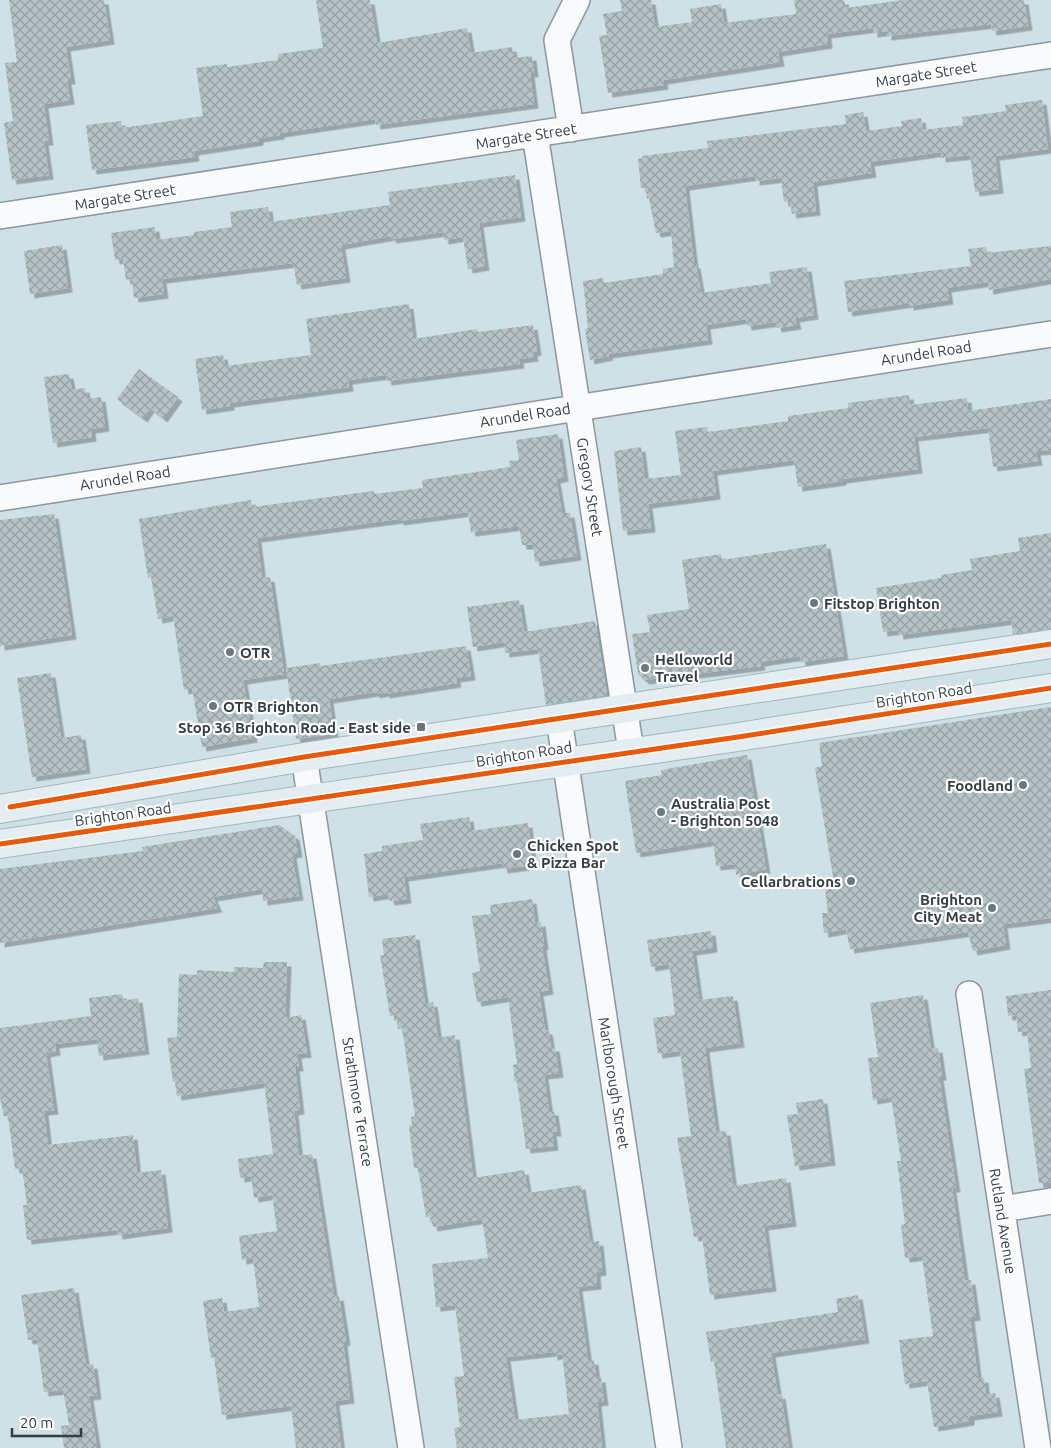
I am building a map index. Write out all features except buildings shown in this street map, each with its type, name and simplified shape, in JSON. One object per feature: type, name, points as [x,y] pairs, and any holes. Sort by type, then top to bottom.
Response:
[{"type":"main road","name":"Brighton Road","points":[[3,807],[304,757],[1051,644]]},
{"type":"main road","name":"Brighton Road","points":[[0,844],[738,737],[1051,688]]},
{"type":"street","points":[[571,129],[557,40],[578,0]]},
{"type":"street","name":"Margate Street","points":[[0,216],[1051,55]]},
{"type":"street","name":"Gregory Street","points":[[536,134],[631,751]]},
{"type":"street","name":"Arundel Road","points":[[0,498],[1051,334]]},
{"type":"street","name":"Marlborough Street","points":[[559,719],[669,1448]]},
{"type":"street","name":"Strathmore Terrace","points":[[304,757],[411,1448]]},
{"type":"street","name":"Rutland Avenue","points":[[969,994],[1038,1448]]},
{"type":"street","points":[[1002,1209],[1051,1202]]},
{"type":"cycle path","points":[[10,807],[304,757],[1051,644]]},
{"type":"cycle path","points":[[0,844],[738,737],[1051,688]]},
{"type":"place","name":"Fitstop Brighton","points":[[814,603]]},
{"type":"place","name":"OTR","points":[[230,652]]},
{"type":"place","name":"Helloworld Travel","points":[[645,668]]},
{"type":"place","name":"OTR Brighton","points":[[213,706]]},
{"type":"place","name":"Stop 36 Brighton Road - East side","points":[[421,727]]},
{"type":"place","name":"Foodland","points":[[1023,785]]},
{"type":"place","name":"Australia Post - Brighton 5048","points":[[661,812]]},
{"type":"place","name":"Chicken Spot & Pizza Bar","points":[[517,854]]},
{"type":"place","name":"Cellarbrations","points":[[851,881]]},
{"type":"place","name":"Brighton City Meat","points":[[992,908]]}]
